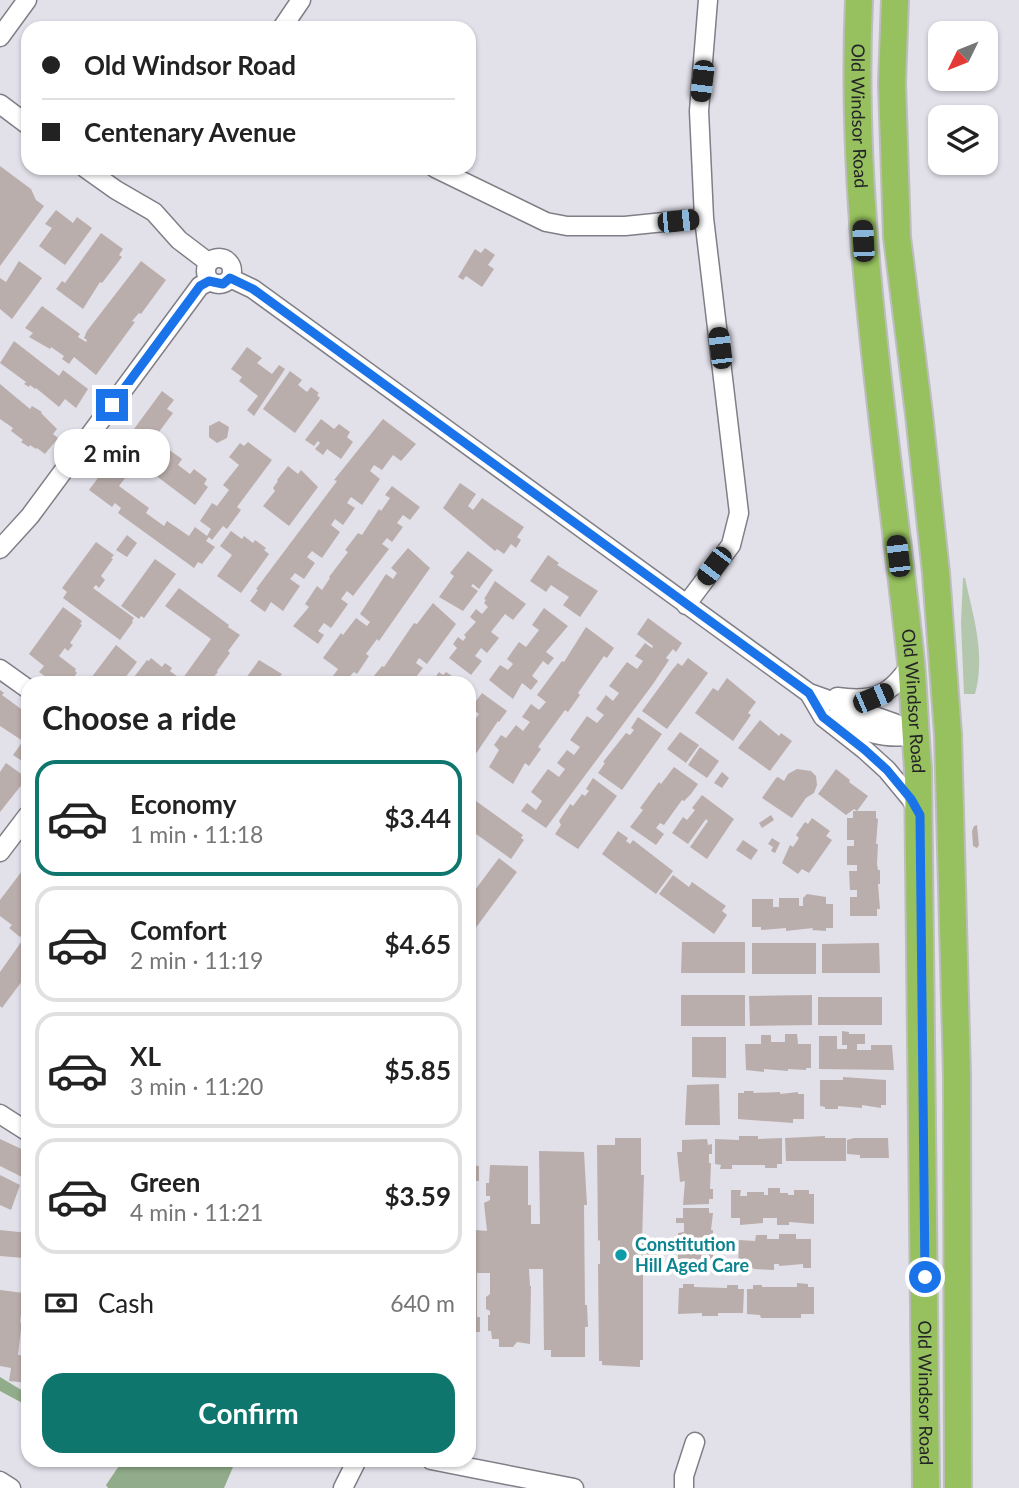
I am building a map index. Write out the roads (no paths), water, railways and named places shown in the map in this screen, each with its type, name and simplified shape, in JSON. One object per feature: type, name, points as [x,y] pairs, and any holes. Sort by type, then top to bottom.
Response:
[{"type":"highway","name":"Old Windsor Road","points":[[859,0],[857,91],[863,241],[911,664],[920,815],[926,1488]]},
{"type":"highway","name":"Old Windsor Road","points":[[895,0],[892,83],[897,237],[936,573],[948,734],[957,1075],[958,1488]]},
{"type":"highway","points":[[916,736],[948,734]]},
{"type":"street","points":[[0,37],[27,0]]},
{"type":"street","points":[[287,21],[301,0]]},
{"type":"street","points":[[686,605],[731,545],[739,513],[704,218],[699,111],[708,0]]},
{"type":"street","points":[[0,104],[21,120]]},
{"type":"street","points":[[95,175],[154,212],[179,240],[208,262]]},
{"type":"street","points":[[449,175],[546,222],[556,224],[625,226],[704,218]]},
{"type":"street","points":[[0,548],[25,523],[200,286],[209,281],[223,284],[230,278],[232,270],[226,259],[214,258],[208,262],[205,270],[209,281]]},
{"type":"street","points":[[230,278],[253,289],[809,693],[894,723],[916,736]]},
{"type":"street","points":[[809,693],[858,700],[873,698],[899,683],[911,664]]},
{"type":"street","points":[[0,669],[21,684]]},
{"type":"street","points":[[809,693],[823,717],[887,770],[911,799],[920,815]]},
{"type":"street","points":[[0,852],[21,824]]},
{"type":"street","points":[[0,1114],[21,1128]]},
{"type":"street","points":[[684,1488],[684,1476],[695,1442]]},
{"type":"street","points":[[344,1488],[354,1467]]},
{"type":"street","points":[[466,1467],[574,1488]]},
{"type":"street","points":[[0,1481],[11,1488]]},
{"type":"place","name":"Constitution Hill Aged Care","points":[[621,1255]]}]
